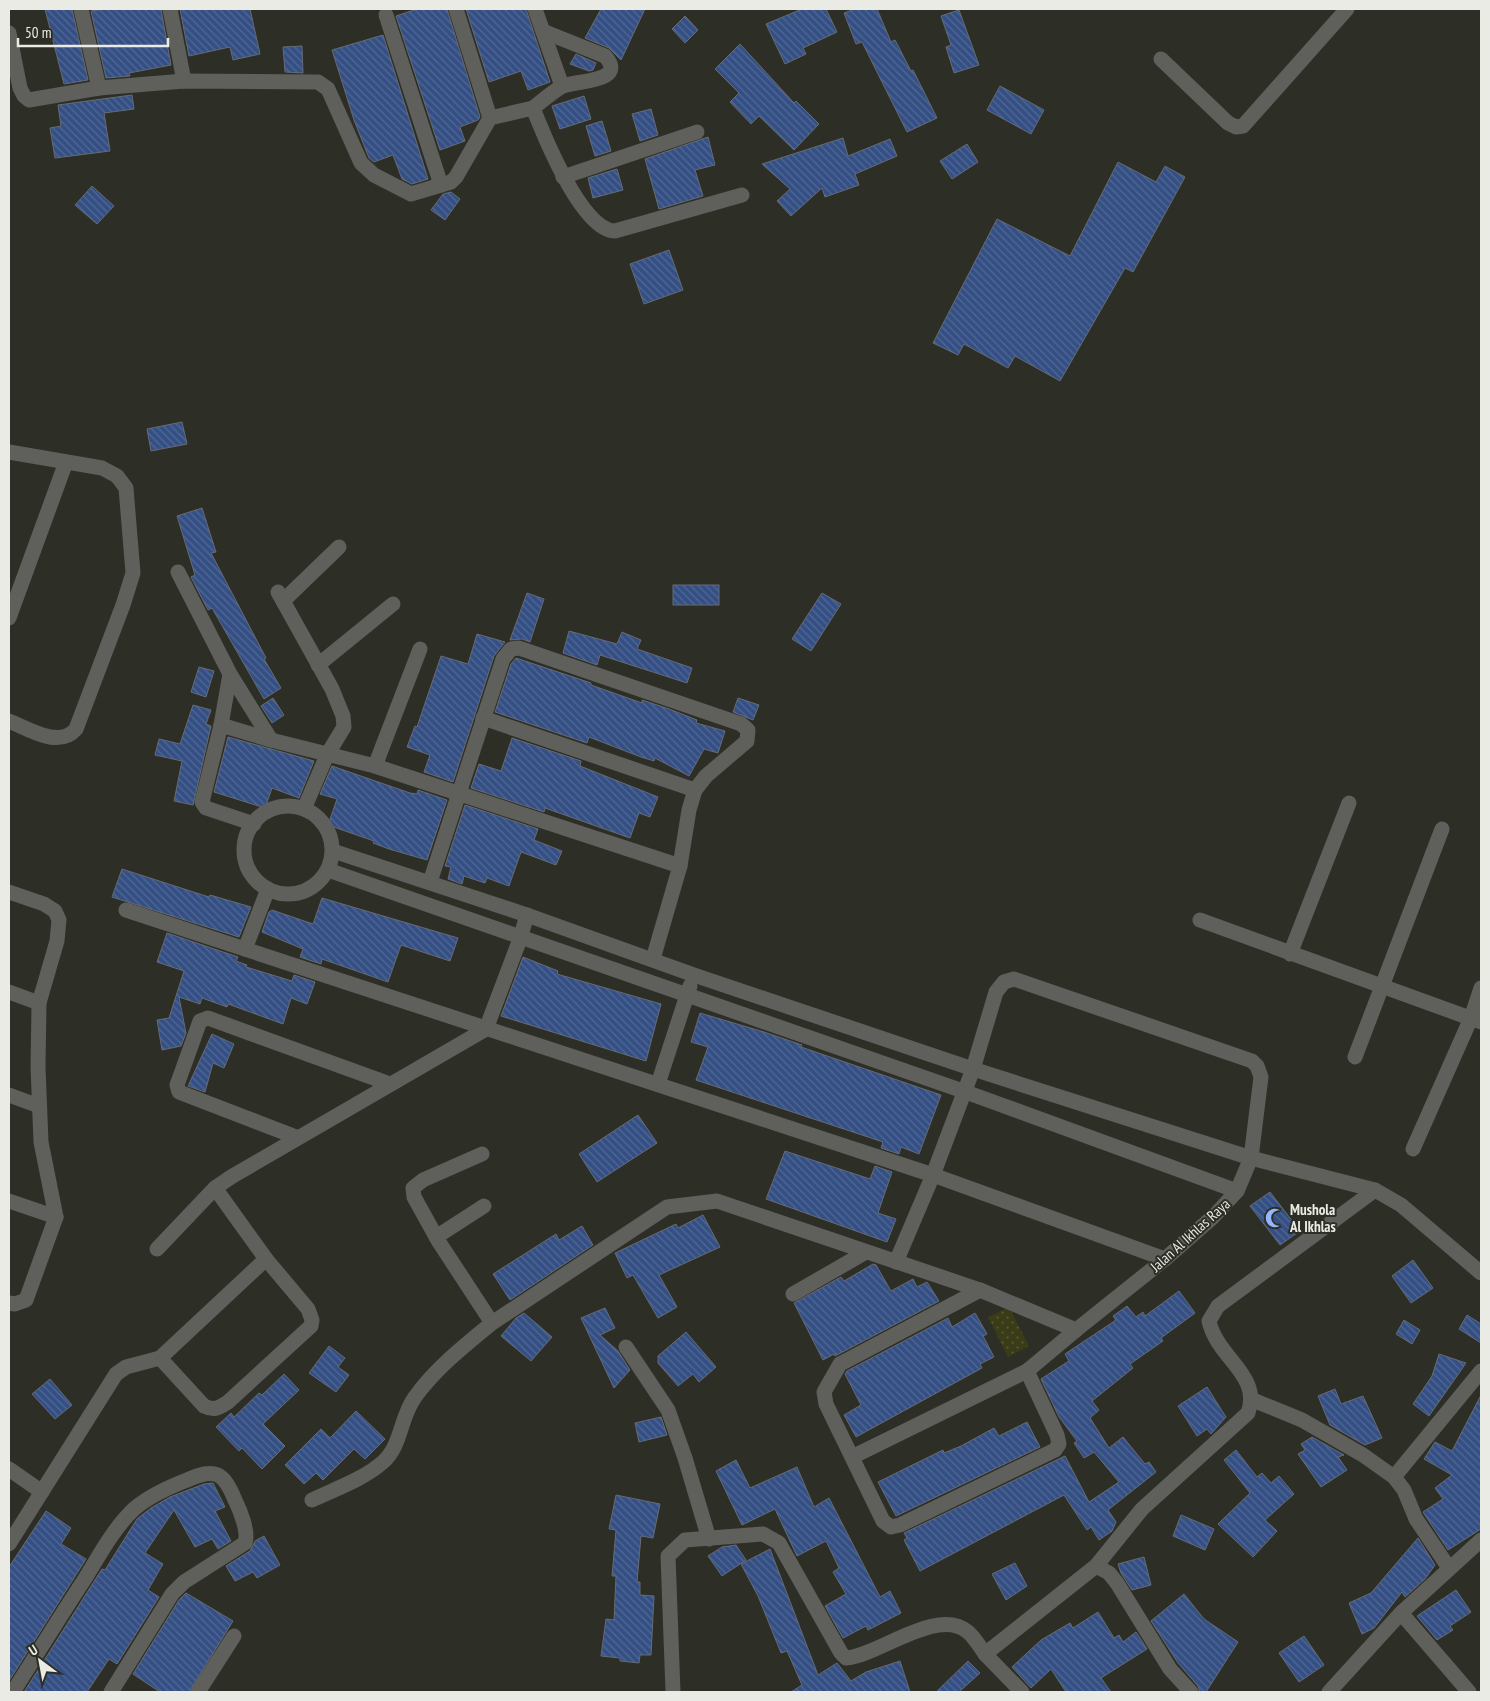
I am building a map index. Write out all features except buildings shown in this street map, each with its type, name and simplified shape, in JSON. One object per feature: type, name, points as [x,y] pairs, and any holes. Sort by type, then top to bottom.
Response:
[{"type":"street","points":[[82,9],[99,88]]},
{"type":"street","points":[[170,9],[184,80]]},
{"type":"street","points":[[456,9],[490,118]]},
{"type":"street","points":[[535,9],[545,32],[562,86]]},
{"type":"street","points":[[1161,59],[1228,123],[1236,127],[1243,126],[1347,9]]},
{"type":"street","points":[[386,15],[441,185]]},
{"type":"street","points":[[9,32],[11,56],[20,88],[24,96],[29,100],[99,88],[184,80],[318,82],[328,89],[355,154],[364,167],[411,194],[441,185],[456,177],[490,118],[533,108],[562,86],[605,77],[610,71],[611,65],[605,56],[545,32]]},
{"type":"street","points":[[533,108],[563,177],[598,225],[606,231],[615,232],[742,195]]},
{"type":"street","points":[[563,177],[696,132]]},
{"type":"street","points":[[9,452],[102,468],[117,476],[126,488],[133,573],[123,605],[76,729],[71,735],[58,739],[9,721]]},
{"type":"street","points":[[9,618],[66,462]]},
{"type":"street","points":[[304,809],[327,755],[344,727],[343,716],[339,704],[280,597],[339,547]]},
{"type":"street","points":[[178,572],[230,674],[271,740]]},
{"type":"street","points":[[318,665],[393,604]]},
{"type":"street","points":[[430,882],[503,659],[511,649],[519,648],[746,727],[749,735],[746,741],[706,776],[695,790],[688,810],[680,866],[653,959]]},
{"type":"street","points":[[375,766],[420,649]]},
{"type":"street","points":[[230,674],[222,725],[202,802],[206,808],[254,824]]},
{"type":"street","points":[[484,718],[695,790]]},
{"type":"street","points":[[222,725],[271,740],[375,766],[680,866]]},
{"type":"street","points":[[1290,954],[1349,803]]},
{"type":"street","points":[[279,806],[299,806],[317,816],[329,831],[333,851],[328,870],[315,885],[297,894],[277,893],[259,884],[247,868],[243,849],[248,830],[254,824],[261,814],[279,806]]},
{"type":"street","points":[[1355,1058],[1442,829]]},
{"type":"street","points":[[333,851],[527,915],[694,975],[973,1069],[1251,1158],[1375,1190],[1401,1205],[1481,1273]]},
{"type":"street","points":[[328,870],[963,1091],[1237,1191]]},
{"type":"street","points":[[245,949],[268,889]]},
{"type":"street","points":[[9,892],[44,904],[55,911],[59,920],[57,942],[39,1003],[41,1142],[56,1217],[26,1300],[15,1304],[9,1303]]},
{"type":"street","points":[[126,910],[933,1175],[1165,1259]]},
{"type":"street","points":[[156,1249],[214,1188],[296,1137],[486,1029],[527,915]]},
{"type":"street","points":[[1200,920],[1382,988],[1476,1020]]},
{"type":"street","points":[[658,1084],[694,975]]},
{"type":"street","name":"Jalan Al Ikhlas Raya","points":[[852,1457],[1027,1372],[1165,1259],[1214,1216],[1237,1191],[1251,1158],[1260,1077],[1257,1066],[1252,1061],[1014,979],[1004,982],[996,992],[973,1069]]},
{"type":"street","points":[[1412,1149],[1476,1020],[1481,988]]},
{"type":"street","points":[[9,992],[39,1003]]},
{"type":"street","points":[[296,1137],[179,1092],[177,1085],[200,1021],[208,1018],[390,1084]]},
{"type":"street","points":[[896,1262],[933,1175],[963,1091],[973,1069]]},
{"type":"street","points":[[9,1095],[39,1106]]},
{"type":"street","points":[[482,1154],[423,1180],[413,1188],[414,1197],[436,1237],[492,1323]]},
{"type":"street","points":[[160,1358],[204,1406],[210,1409],[219,1408],[306,1331],[312,1320],[308,1309],[266,1260],[214,1188]]},
{"type":"street","points":[[986,1654],[1096,1566],[1142,1510],[1171,1481],[1238,1424],[1248,1413],[1253,1400],[1251,1387],[1212,1332],[1209,1320],[1218,1306],[1251,1280],[1375,1190]]},
{"type":"street","points":[[9,1201],[56,1217]]},
{"type":"street","points":[[312,1500],[369,1472],[383,1462],[393,1451],[405,1415],[414,1398],[459,1352],[492,1323],[667,1207],[717,1202],[980,1290],[1076,1330]]},
{"type":"street","points":[[436,1237],[484,1206]]},
{"type":"street","points":[[793,1294],[866,1252]]},
{"type":"street","points":[[9,1544],[116,1374],[126,1367],[160,1358],[266,1260]]},
{"type":"street","points":[[980,1290],[840,1364],[824,1392],[826,1404],[883,1521],[891,1527],[900,1525],[1055,1450],[1060,1444],[1057,1435],[1027,1372]]},
{"type":"street","points":[[626,1347],[668,1410],[685,1458],[708,1538]]},
{"type":"street","points":[[1394,1477],[1481,1371]]},
{"type":"street","points":[[1253,1400],[1302,1420],[1363,1456],[1394,1477],[1404,1490],[1416,1519],[1449,1568]]},
{"type":"street","points":[[9,1470],[42,1492]]},
{"type":"street","points":[[13,1692],[124,1520],[135,1508],[166,1489],[201,1474],[212,1472],[218,1474],[231,1489],[239,1508],[246,1535],[246,1543],[184,1582],[172,1594],[111,1692]]},
{"type":"street","points":[[673,1692],[668,1556],[685,1540],[763,1534],[779,1543],[846,1658],[916,1631],[956,1626],[968,1632],[1022,1692]]},
{"type":"street","points":[[1329,1692],[1401,1613],[1481,1540]]},
{"type":"street","points":[[1096,1566],[1109,1573],[1117,1583],[1170,1669],[1191,1692]]},
{"type":"street","points":[[1401,1613],[1469,1692]]},
{"type":"street","points":[[204,1691],[234,1636]]},
{"type":"green space","points":[[1009,1307],[1029,1346],[1008,1357],[988,1317]]},
{"type":"place","name":"Mushola Al Ikhlas","points":[[1275,1218]]}]
